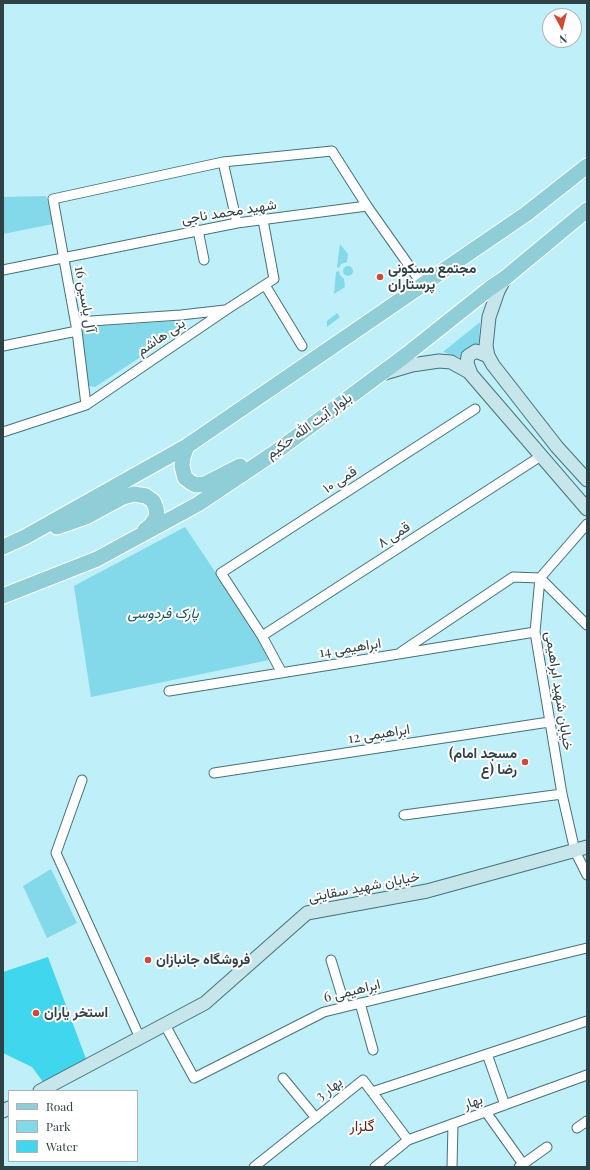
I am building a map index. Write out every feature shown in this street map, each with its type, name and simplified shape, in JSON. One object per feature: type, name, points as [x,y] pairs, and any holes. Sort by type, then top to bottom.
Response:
[{"type":"main road","points":[[3,547],[25,537],[187,446],[321,356],[422,284],[526,214],[587,166]]},
{"type":"main road","name":"بلوار آیت الله حکیم","points":[[3,596],[97,559],[198,504],[276,451],[377,376],[505,278],[587,210]]},
{"type":"main road","points":[[505,278],[498,291],[489,317],[486,346],[488,356],[493,365],[557,448],[587,480]]},
{"type":"main road","points":[[488,356],[476,351],[468,356],[467,364],[472,374],[587,509]]},
{"type":"main road","points":[[377,376],[412,365],[439,361],[451,362],[472,374]]},
{"type":"main road","points":[[187,446],[183,457],[182,466],[185,478],[196,485],[205,484],[239,466],[276,451]]},
{"type":"main road","points":[[25,537],[75,521],[134,494],[146,496],[153,501],[157,516],[151,525],[130,542]]},
{"type":"main road","name":"خیابان شهید سقایتی","points":[[42,1090],[205,1003],[307,913],[427,891],[581,849]]},
{"type":"street","points":[[237,223],[223,162],[332,151],[367,206],[422,284]]},
{"type":"street","name":"آل یاسین 16","points":[[86,405],[76,326],[53,199],[223,162]]},
{"type":"street","name":"شهید محمد ناجی","points":[[3,270],[237,223],[367,206]]},
{"type":"street","points":[[263,220],[274,279],[265,285],[302,346]]},
{"type":"street","points":[[198,230],[204,260]]},
{"type":"street","name":"بنی هاشم","points":[[3,432],[86,405],[265,285]]},
{"type":"street","points":[[3,346],[76,326],[226,310]]},
{"type":"street","name":"قمی ۱۰","points":[[262,636],[222,573],[474,409]]},
{"type":"street","name":"قمی ۸","points":[[262,636],[542,456]]},
{"type":"street","points":[[540,578],[587,524]]},
{"type":"street","points":[[397,654],[513,577],[540,578],[587,625]]},
{"type":"street","name":"خیابان شهید ابراهیمی","points":[[540,578],[535,632],[548,722],[562,794],[581,849],[587,875]]},
{"type":"street","name":"ابراهیمی 14","points":[[169,691],[535,632]]},
{"type":"street","points":[[262,636],[282,673]]},
{"type":"street","name":"ابراهیمی 12","points":[[214,773],[548,722]]},
{"type":"street","points":[[82,780],[56,853],[140,1038]]},
{"type":"street","points":[[404,815],[562,794]]},
{"type":"street","name":"ابراهیمی 6","points":[[165,1025],[194,1078],[324,1012],[587,948]]},
{"type":"street","points":[[331,960],[345,1006]]},
{"type":"street","points":[[360,1003],[373,1050]]},
{"type":"street","points":[[372,1092],[587,1021]]},
{"type":"street","points":[[487,1054],[505,1105]]},
{"type":"street","name":"بهار","points":[[375,1167],[408,1140],[587,1075]]},
{"type":"street","points":[[283,1078],[316,1118]]},
{"type":"street","name":"بهار 3","points":[[254,1167],[363,1080],[408,1140]]},
{"type":"street","points":[[486,1112],[521,1165],[547,1147]]},
{"type":"street","points":[[577,1128],[587,1121]]},
{"type":"street","points":[[452,1167],[453,1124]]},
{"type":"green space","points":[[46,196],[53,224],[3,234],[3,197]]},
{"type":"green space","points":[[340,244],[348,254],[347,262],[341,264],[339,268],[337,267]]},
{"type":"green space","points":[[346,266],[350,266],[352,267],[352,275],[346,276],[343,273],[343,269]]},
{"type":"green space","points":[[339,271],[340,275],[344,279],[345,287],[334,294],[336,272]]},
{"type":"green space","points":[[337,313],[340,317],[327,327],[327,321]]},
{"type":"green space","points":[[177,321],[181,323],[182,327],[177,333],[95,387],[89,386],[85,382],[82,330],[86,327]]},
{"type":"green space","points":[[480,322],[479,343],[473,346],[461,358],[443,352]]},
{"type":"green space","name":"پارک فردوسی","points":[[185,527],[274,659],[91,697],[74,586]]},
{"type":"green space","points":[[51,869],[77,923],[47,938],[23,886]]},
{"type":"water","name":"استخر یاران","points":[[48,957],[86,1059],[43,1082],[32,1067],[3,1053],[3,972]]},
{"type":"place","name":"مجتمع مسکونی پرستاران","points":[[380,277]]},
{"type":"place","name":"(مسجد امام رضا (ع","points":[[525,762]]},
{"type":"place","name":"فروشگاه جانبازان","points":[[148,960]]},
{"type":"place","name":"استخر یاران","points":[[36,1013]]},
{"type":"district","name":"گلزار","points":[[362,1126]]}]
